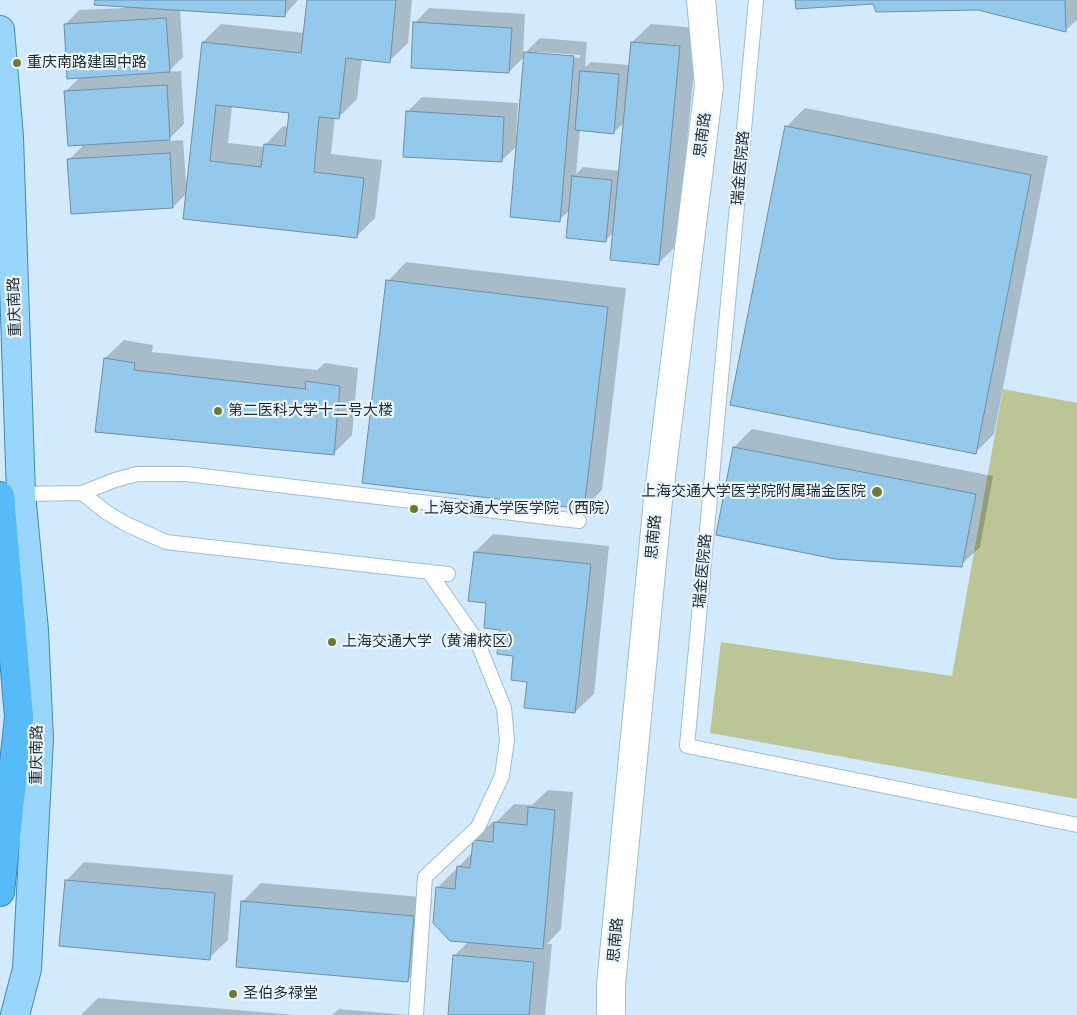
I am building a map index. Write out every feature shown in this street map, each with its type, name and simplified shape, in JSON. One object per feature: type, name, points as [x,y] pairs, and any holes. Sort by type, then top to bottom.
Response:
[{"type":"highway","points":[[0,892],[20,717],[11,495]]},
{"type":"main road","name":"重庆南路","points":[[0,30],[9,137],[11,495]]},
{"type":"main road","name":"重庆南路","points":[[0,362],[11,495],[34,630],[39,739],[27,969],[15,1015]]},
{"type":"street","name":"思南路","points":[[611,1015],[611,985],[658,500],[708,86],[701,0]]},
{"type":"lane","name":"瑞金医院路","points":[[756,0],[687,746],[1077,825]]},
{"type":"lane","points":[[11,495],[82,493],[115,480],[137,474],[186,474],[579,521]]},
{"type":"lane","points":[[82,493],[106,512],[126,524],[166,542],[448,574]]},
{"type":"lane","points":[[416,1015],[425,877],[478,827],[502,776],[507,740],[504,708],[477,641],[429,572]]},
{"type":"green space","points":[[1003,389],[1077,403],[1077,799],[710,733],[721,642],[952,676]]},
{"type":"building","points":[[95,0],[286,0],[285,17],[94,5]]},
{"type":"building","points":[[307,0],[396,0],[390,63],[346,58],[339,119],[319,117],[314,172],[364,178],[357,238],[183,219],[202,42],[301,53]],"holes":[[[216,105],[289,113],[285,146],[264,144],[261,167],[210,161]]]},
{"type":"building","points":[[795,0],[1065,0],[1066,32],[978,10],[876,12],[873,4],[796,9]]},
{"type":"building","points":[[166,18],[170,72],[67,79],[64,24]]},
{"type":"building","points":[[413,22],[512,28],[509,73],[411,68]]},
{"type":"building","points":[[631,42],[680,46],[659,265],[610,260]]},
{"type":"building","points":[[524,52],[574,56],[560,222],[510,217]]},
{"type":"building","points":[[580,71],[619,74],[614,134],[575,130]]},
{"type":"building","points":[[167,85],[170,140],[68,146],[64,91]]},
{"type":"building","points":[[406,111],[504,117],[502,162],[403,157]]},
{"type":"building","points":[[785,126],[1031,175],[976,454],[730,405]]},
{"type":"building","points":[[170,153],[173,208],[71,214],[67,159]]},
{"type":"building","points":[[572,176],[612,180],[606,242],[566,238]]},
{"type":"building","points":[[386,280],[608,307],[584,509],[362,483]]},
{"type":"building","name":"第二医科大学十二号大楼","points":[[104,358],[135,363],[134,370],[306,389],[305,381],[340,386],[334,455],[95,432]]},
{"type":"building","points":[[733,447],[976,494],[962,567],[835,559],[716,535]]},
{"type":"building","points":[[474,552],[591,564],[575,713],[524,708],[527,682],[511,680],[513,656],[497,654],[500,630],[484,628],[486,603],[468,601]]},
{"type":"building","points":[[528,807],[555,810],[543,949],[450,941],[433,923],[436,887],[455,889],[457,866],[470,868],[473,840],[493,842],[494,822],[527,825]]},
{"type":"building","points":[[65,880],[215,893],[210,960],[59,946]]},
{"type":"building","points":[[241,901],[414,916],[408,982],[236,967]]},
{"type":"building","points":[[453,955],[534,962],[529,1015],[448,1015]]},
{"type":"place","name":"重庆南路建国中路","points":[[17,63]]},
{"type":"place","name":"第二医科大学十二号大楼","points":[[218,411]]},
{"type":"place","name":"上海交通大学医学院附属瑞金医院","points":[[877,492]]},
{"type":"place","name":"上海交通大学医学院（西院）","points":[[414,509]]},
{"type":"place","name":"上海交通大学（黄浦校区）","points":[[332,642]]},
{"type":"place","name":"圣伯多禄堂","points":[[233,994]]}]
